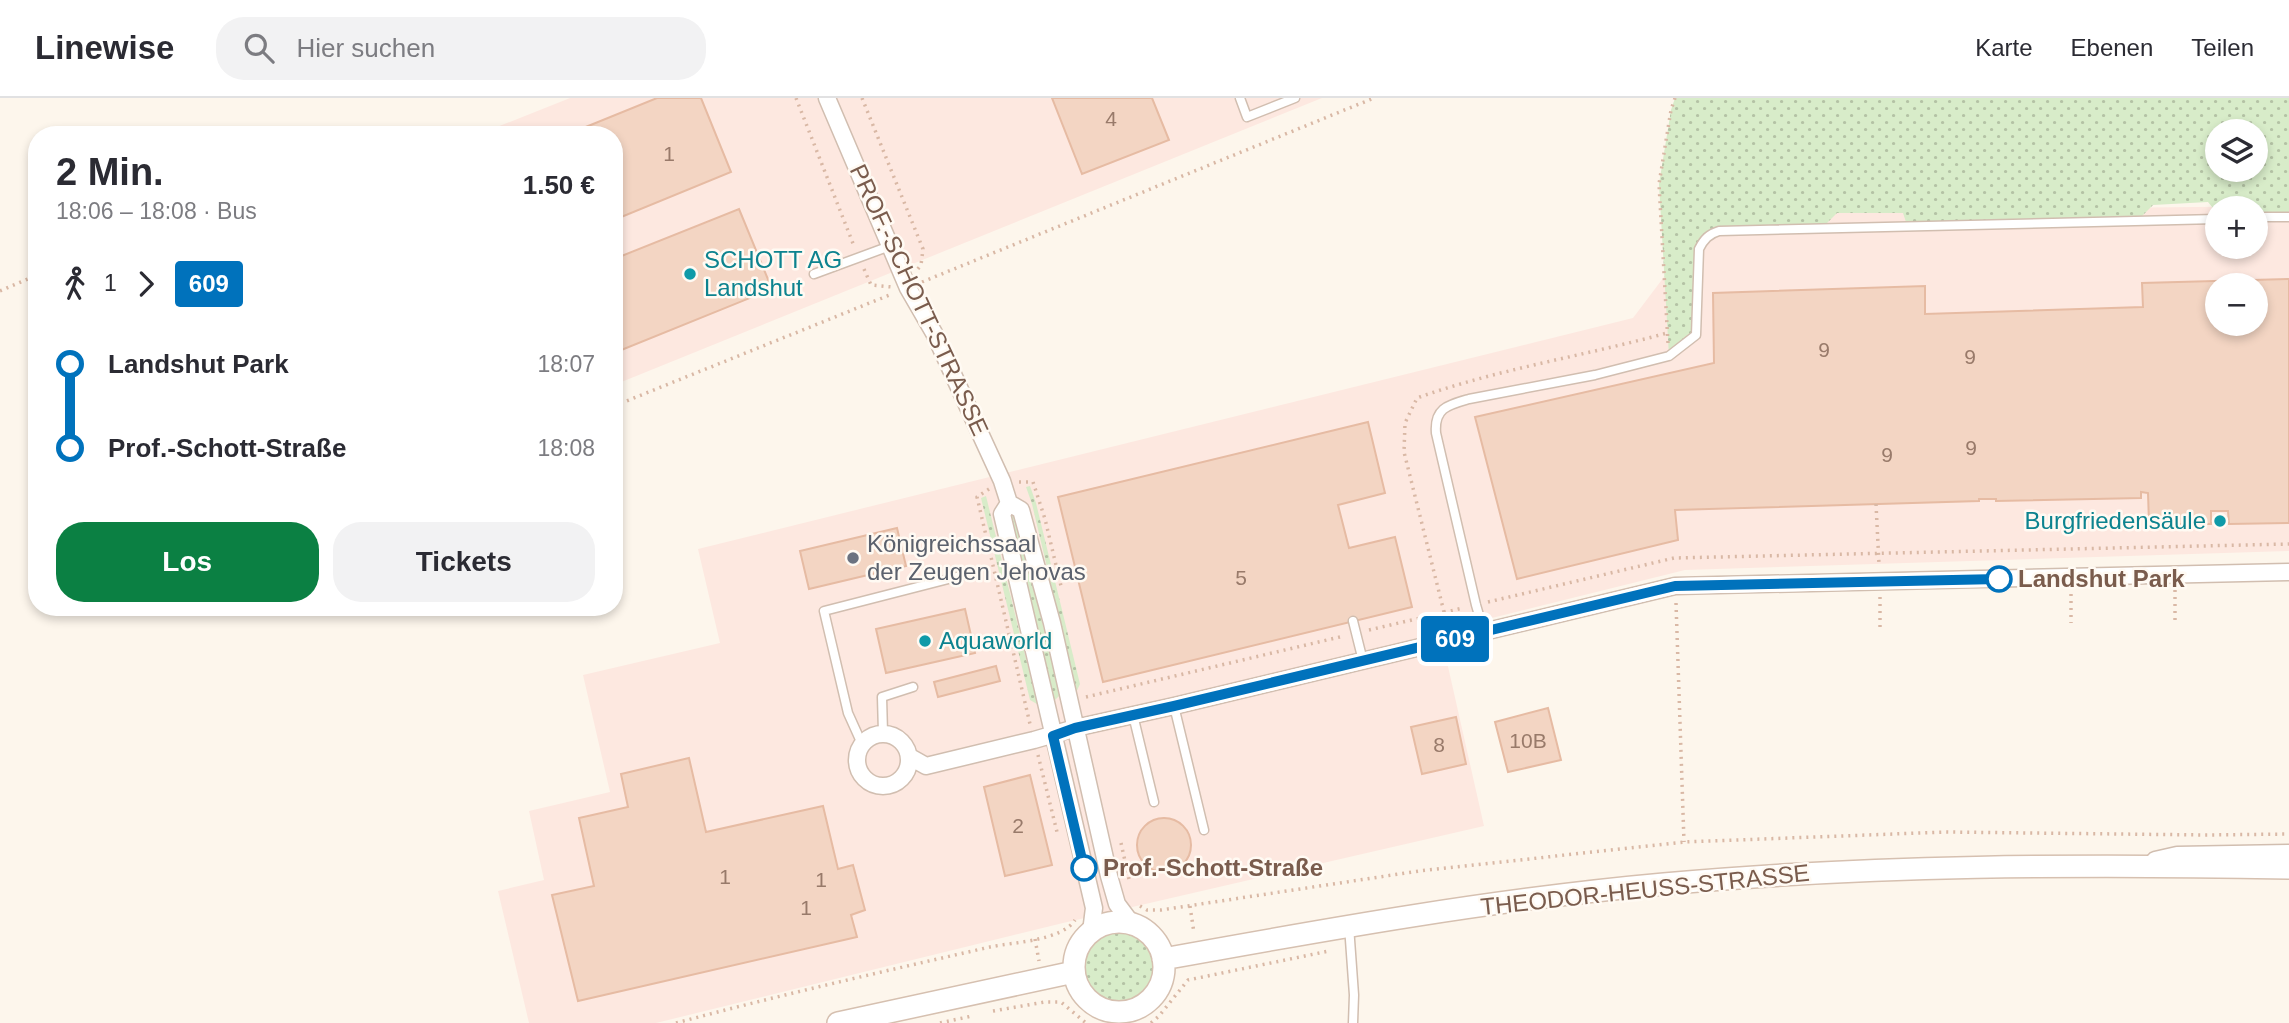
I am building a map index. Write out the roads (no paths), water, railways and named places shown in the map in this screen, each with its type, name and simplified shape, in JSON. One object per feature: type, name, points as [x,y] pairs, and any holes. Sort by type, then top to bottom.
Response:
[{"type":"main road","name":"THEODOR-HEUSS-STRASSE","points":[[1163,959],[1350,936],[1523,900],[1664,884],[1839,872],[1971,867],[2131,865],[2289,868]]},
{"type":"main road","points":[[1135,914],[1153,937],[1163,959],[1162,980],[1152,997],[1144,1004],[1125,1011],[1105,1010],[1087,999],[1076,982],[1074,972],[1077,950],[1091,932],[1135,914]]},
{"type":"main road","points":[[838,1023],[1074,972]]},
{"type":"street","name":"PROF.-SCHOTT-STRASSE","points":[[827,98],[908,288],[934,334],[975,420],[1009,503],[1021,510],[1052,623],[1115,897],[1122,911],[1135,914]]},
{"type":"street","name":"PROF.-SCHOTT-STRASSE","points":[[1009,503],[1002,514],[1092,902],[1094,915],[1091,932]]},
{"type":"street","points":[[910,757],[926,766],[1053,736],[1075,728],[1675,586],[2289,572]]},
{"type":"street","points":[[883,733],[891,734],[904,743],[910,757],[907,772],[897,783],[882,786],[875,785],[862,776],[858,754],[868,738],[883,733]]},
{"type":"street","name":"THEODOR-HEUSS-STRASSE","points":[[2131,865],[2177,855],[2289,853]]},
{"type":"lane","points":[[1240,98],[1247,117],[1295,98]]},
{"type":"lane","points":[[2268,217],[2289,217]]},
{"type":"lane","points":[[1484,632],[1436,433],[1440,412],[1451,404],[1595,376],[1669,356],[1696,335],[1699,249],[1703,240],[1719,231],[2205,219]]},
{"type":"lane","points":[[814,274],[890,246]]},
{"type":"lane","points":[[862,744],[848,713],[824,611],[968,574]]},
{"type":"lane","points":[[1353,621],[1363,661]]},
{"type":"lane","points":[[883,733],[882,697],[913,687]]},
{"type":"lane","points":[[1174,706],[1204,830]]},
{"type":"lane","points":[[1133,715],[1154,802]]},
{"type":"lane","points":[[1350,936],[1353,1023]]},
{"type":"place","name":"SCHOTT AG Landshut","points":[[690,274]]},
{"type":"place","name":"Burgfriedensäule","points":[[2220,521]]},
{"type":"place","name":"Königreichssaal der Zeugen Jehovas","points":[[853,558]]},
{"type":"place","name":"Landshut Park","points":[[1999,579]]},
{"type":"place","name":"Aquaworld","points":[[925,641]]},
{"type":"place","name":"Prof.-Schott-Straße","points":[[1084,868]]}]
